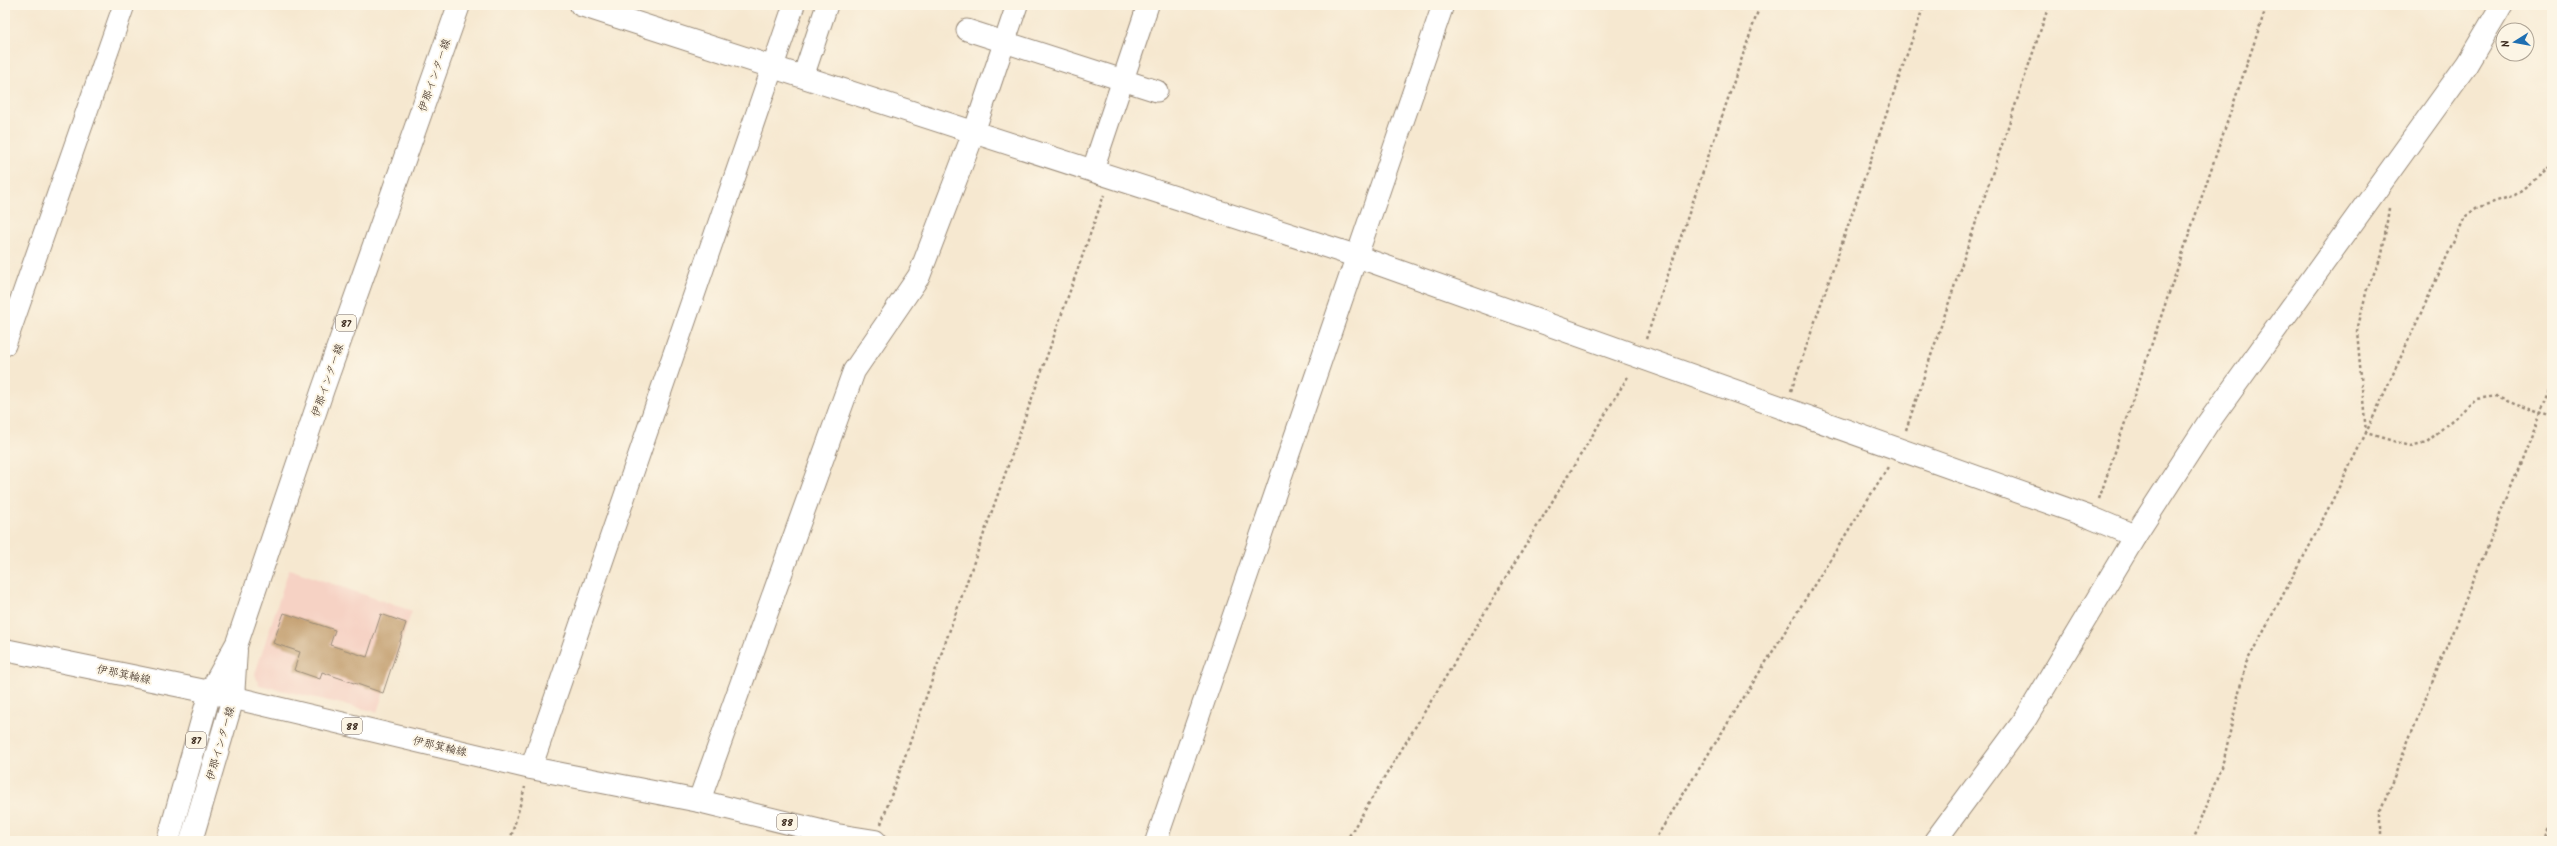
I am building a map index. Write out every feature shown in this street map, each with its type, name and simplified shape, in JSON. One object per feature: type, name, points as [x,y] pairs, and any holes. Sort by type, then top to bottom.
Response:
[{"type":"street","points":[[5,344],[124,5]]},
{"type":"street","name":"伊那インター線","points":[[168,841],[210,692],[237,643],[326,381],[459,5]]},
{"type":"street","points":[[581,5],[1102,172],[1356,256],[2092,518],[2135,536]]},
{"type":"street","points":[[531,768],[794,5]]},
{"type":"street","points":[[803,77],[827,5]]},
{"type":"street","points":[[700,801],[854,371],[919,276],[974,132],[1017,5]]},
{"type":"street","points":[[1102,172],[1123,80],[1148,5]]},
{"type":"street","points":[[1156,841],[1443,5]]},
{"type":"street","points":[[1936,841],[2026,718],[2135,536],[2208,423],[2467,64],[2502,5]]},
{"type":"street","points":[[967,30],[1157,91]]},
{"type":"street","name":"伊那インター線","points":[[191,841],[233,698],[237,643]]},
{"type":"street","name":"伊那箕輪線","points":[[5,650],[210,692],[531,768],[700,801],[836,838],[875,841]]},
{"type":"path","points":[[1346,841],[1639,358],[1760,5]]},
{"type":"path","points":[[1785,409],[1924,5]]},
{"type":"path","points":[[1654,841],[1899,450],[2049,5]]},
{"type":"path","points":[[2092,518],[2267,5]]},
{"type":"path","points":[[2193,841],[2224,759],[2245,665],[2310,545],[2366,433],[2465,217],[2476,208],[2515,195],[2552,166]]},
{"type":"path","points":[[875,841],[1102,172]]},
{"type":"path","points":[[2366,433],[2357,331],[2367,289],[2382,255],[2390,204]]},
{"type":"path","points":[[2381,841],[2381,809],[2552,386]]},
{"type":"path","points":[[2366,433],[2410,446],[2428,442],[2476,399],[2498,396],[2552,418]]},
{"type":"path","points":[[510,841],[531,768]]},
{"type":"path","points":[[2544,841],[2552,821]]},
{"type":"shaded area","points":[[289,569],[412,611],[377,712],[259,685],[255,674]]},
{"type":"building","points":[[284,613],[335,630],[330,645],[367,657],[381,614],[406,623],[383,693],[322,672],[320,679],[294,670],[300,652],[273,643]]}]
